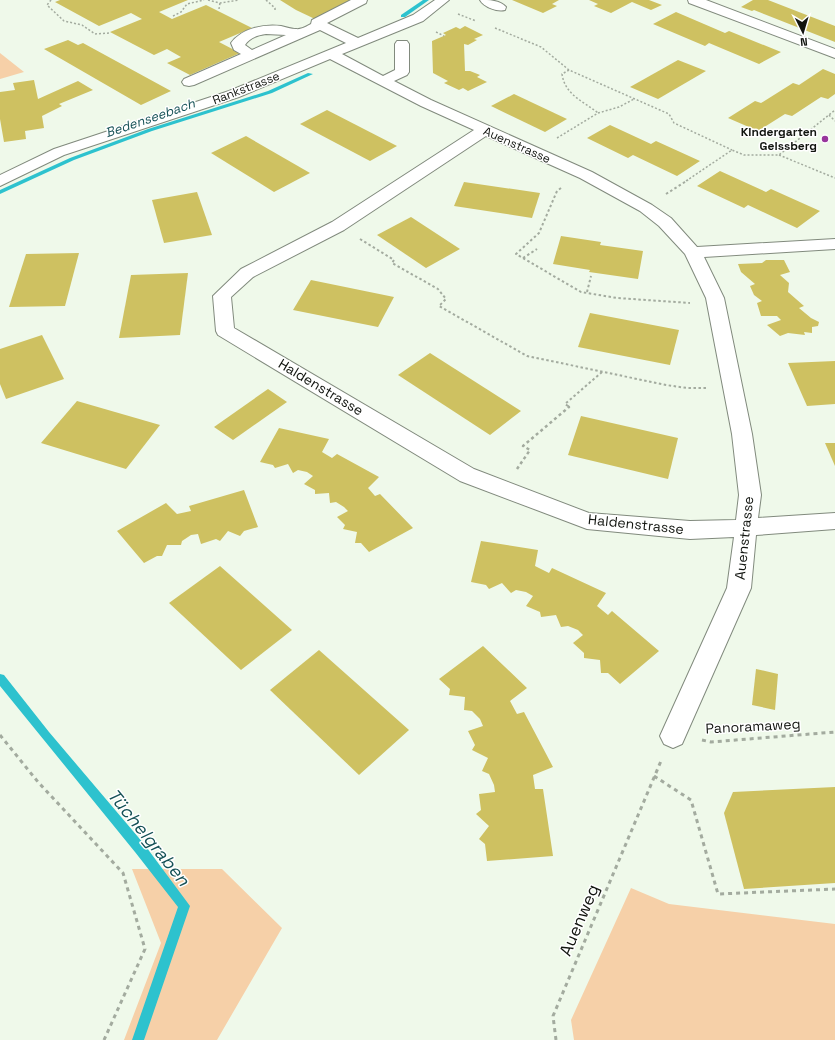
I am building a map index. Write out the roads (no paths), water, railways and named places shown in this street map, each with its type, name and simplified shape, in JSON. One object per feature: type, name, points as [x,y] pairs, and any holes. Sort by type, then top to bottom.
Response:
[{"type":"street","points":[[320,25],[317,23],[361,0]]},
{"type":"street","name":"Rankstrasse","points":[[0,181],[59,152],[234,94],[418,18],[443,0]]},
{"type":"street","points":[[486,0],[500,7]]},
{"type":"street","points":[[694,0],[835,54]]},
{"type":"street","points":[[189,82],[320,25],[357,43]]},
{"type":"street","points":[[251,55],[240,47],[238,43],[242,39],[257,32],[275,30],[289,31],[298,34]]},
{"type":"street","points":[[383,81],[402,72],[402,44]]},
{"type":"street","name":"Auenstrasse","points":[[330,54],[485,130],[586,176],[646,208],[665,222],[693,252],[715,298],[742,434],[750,495],[739,588],[673,736]]},
{"type":"street","name":"Haldenstrasse","points":[[485,130],[338,226],[247,273],[222,296],[225,331],[467,475],[587,521],[690,530],[745,528],[835,521]]},
{"type":"street","points":[[693,252],[835,244]]},
{"type":"waterway","name":"Bedenseebach","points":[[403,16],[426,0]]},
{"type":"waterway","name":"Bedenseebach","points":[[0,192],[72,159],[150,130],[270,92],[310,74]]},
{"type":"waterway","name":"Tüchelgraben","points":[[0,678],[140,848],[184,906],[138,1040]]},
{"type":"place","name":"Kindergarten Geissberg","points":[[825,139]]}]
